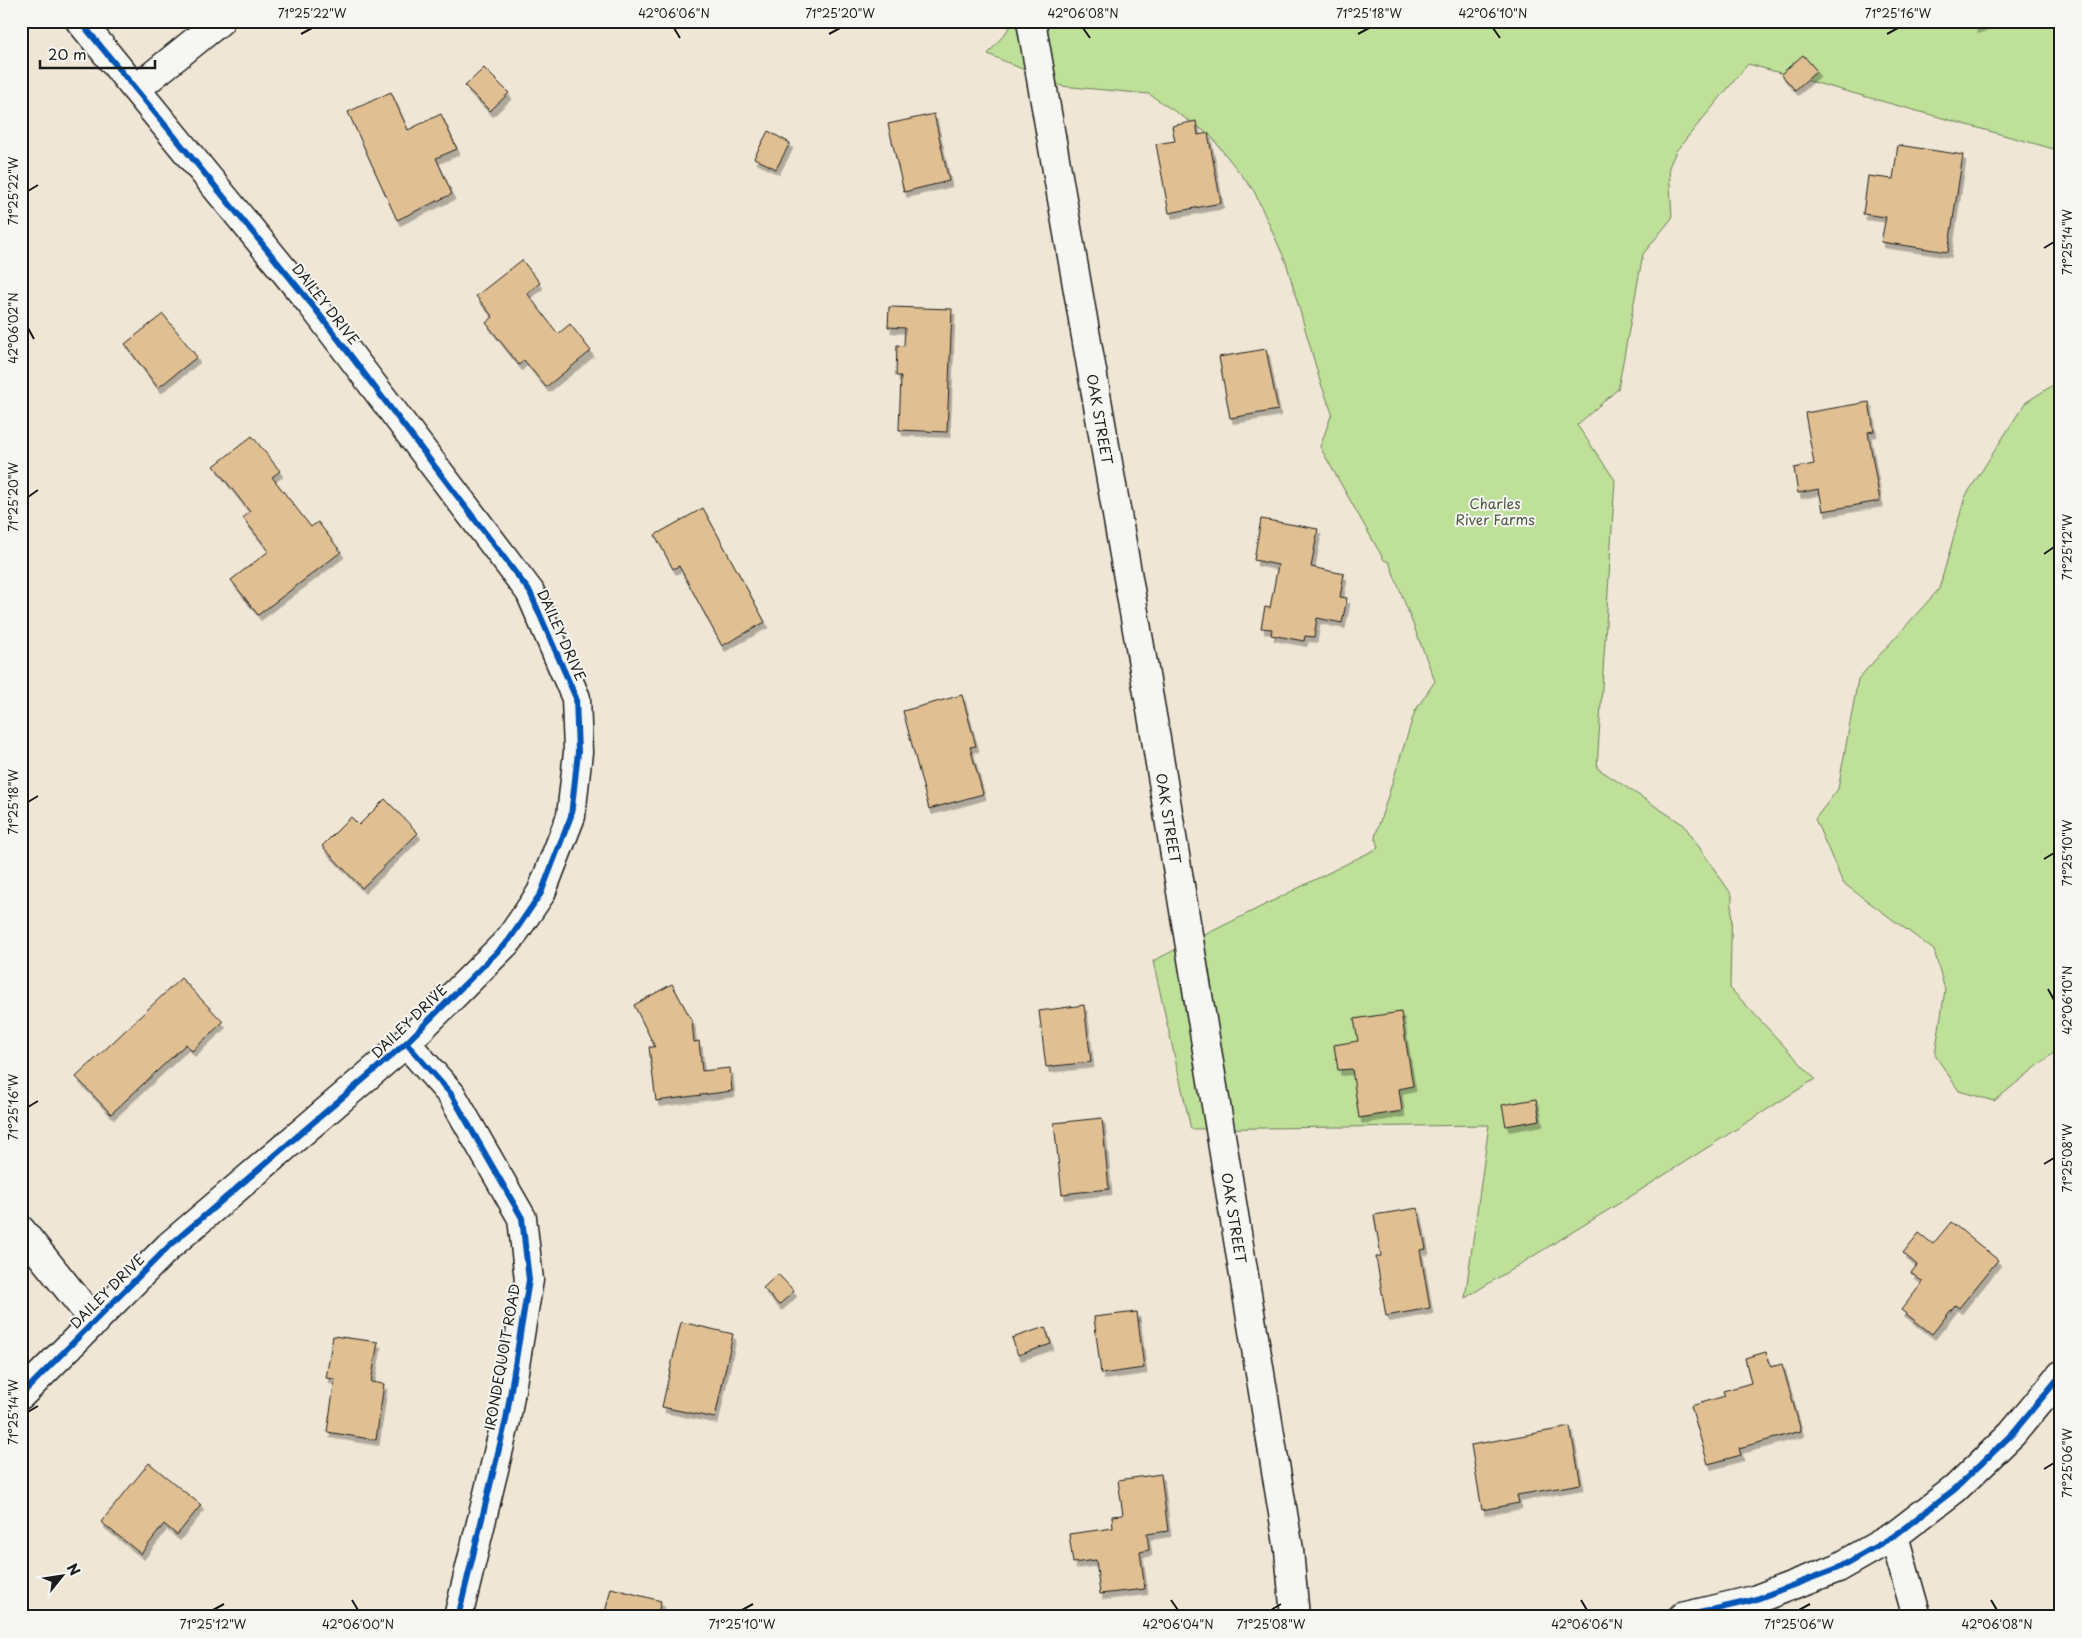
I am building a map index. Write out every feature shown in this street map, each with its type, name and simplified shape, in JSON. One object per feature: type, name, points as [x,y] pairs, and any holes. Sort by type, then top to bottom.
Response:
[{"type":"street","name":"DAILEY DRIVE","points":[[21,1395],[169,1246],[406,1043],[509,940],[542,894],[571,816],[578,752],[576,698],[530,592],[313,306],[80,21]]},
{"type":"street","points":[[136,89],[220,21]]},
{"type":"street","name":"OAK STREET","points":[[1031,21],[1154,727],[1289,1550],[1295,1617]]},
{"type":"street","name":"IRONDEQUOIT ROAD","points":[[406,1043],[451,1094],[522,1218],[529,1280],[506,1420],[458,1617]]},
{"type":"street","points":[[21,1230],[95,1322]]},
{"type":"street","points":[[1682,1617],[1754,1600],[1838,1568],[1894,1536],[1955,1489],[1998,1448],[2061,1375]]},
{"type":"street","points":[[1894,1536],[1917,1617]]},
{"type":"green space","name":"Charles River Farms","points":[[1015,21],[2061,21],[2061,151],[1748,64],[1676,151],[1669,167],[1672,218],[1643,254],[1618,389],[1577,425],[1615,480],[1597,768],[1684,825],[1732,895],[1730,988],[1815,1079],[1636,1193],[1465,1298],[1489,1125],[1191,1129],[1153,961],[1378,848],[1375,837],[1415,711],[1435,681],[1389,562],[1384,560],[1320,447],[1332,413],[1320,381],[1286,262],[1254,191],[1210,135],[1149,94],[1061,86],[988,54]]},
{"type":"green space","points":[[2061,380],[2061,1047],[1994,1101],[1959,1091],[1935,1055],[1945,990],[1934,950],[1843,883],[1815,819],[1838,789],[1858,679],[1939,589],[1965,497],[2025,403]]},
{"type":"building","points":[[1973,21],[1995,21],[1975,28]]},
{"type":"building","points":[[1803,55],[1817,71],[1795,90],[1781,74]]},
{"type":"building","points":[[484,68],[509,93],[490,111],[465,86]]},
{"type":"building","points":[[391,92],[408,130],[441,114],[457,149],[436,158],[452,194],[397,220],[348,112]]},
{"type":"building","points":[[934,114],[949,181],[904,192],[888,124]]},
{"type":"building","points":[[1196,121],[1198,135],[1208,133],[1221,203],[1169,213],[1156,144],[1175,141],[1172,126]]},
{"type":"building","points":[[768,131],[790,143],[776,169],[754,158]]},
{"type":"building","points":[[1898,145],[1963,155],[1948,252],[1881,242],[1886,217],[1863,214],[1868,176],[1893,179]]},
{"type":"building","points":[[522,260],[540,283],[527,293],[558,334],[570,324],[591,351],[546,387],[524,360],[519,365],[486,323],[493,317],[476,296]]},
{"type":"building","points":[[889,307],[952,309],[947,432],[899,430],[901,376],[896,376],[897,345],[904,346],[905,328],[888,327]]},
{"type":"building","points":[[163,314],[197,357],[158,388],[125,344]]},
{"type":"building","points":[[1266,349],[1278,410],[1230,418],[1219,357]]},
{"type":"building","points":[[1869,402],[1874,431],[1868,432],[1880,501],[1823,511],[1819,489],[1798,493],[1794,468],[1814,464],[1805,413]]},
{"type":"building","points":[[252,436],[280,471],[272,477],[311,527],[318,522],[341,552],[258,615],[231,580],[269,551],[243,518],[250,512],[214,466]]},
{"type":"building","points":[[703,508],[765,622],[722,646],[679,566],[673,569],[655,535]]},
{"type":"building","points":[[1261,519],[1318,529],[1311,567],[1344,574],[1340,597],[1347,598],[1342,623],[1317,618],[1314,637],[1305,636],[1304,641],[1271,635],[1272,629],[1261,628],[1265,607],[1270,608],[1278,565],[1254,560]]},
{"type":"building","points":[[962,695],[976,746],[970,747],[983,794],[929,809],[903,711]]},
{"type":"building","points":[[385,799],[418,833],[362,888],[322,846],[351,817],[359,825]]},
{"type":"building","points":[[181,978],[223,1022],[192,1051],[186,1044],[111,1114],[76,1077]]},
{"type":"building","points":[[672,984],[692,1021],[694,1042],[699,1041],[702,1071],[730,1068],[732,1091],[656,1101],[649,1047],[655,1047],[634,1005]]},
{"type":"building","points":[[1084,1005],[1091,1062],[1046,1067],[1039,1011]]},
{"type":"building","points":[[1401,1012],[1413,1086],[1399,1089],[1402,1111],[1359,1118],[1352,1069],[1338,1070],[1334,1045],[1358,1041],[1354,1019]]},
{"type":"building","points":[[1536,1099],[1540,1120],[1506,1126],[1502,1105]]},
{"type":"building","points":[[1102,1118],[1109,1189],[1062,1194],[1054,1123]]},
{"type":"building","points":[[1418,1208],[1426,1249],[1420,1250],[1430,1308],[1386,1316],[1376,1257],[1381,1256],[1374,1215]]},
{"type":"building","points":[[1951,1222],[1998,1260],[1959,1308],[1955,1305],[1932,1334],[1901,1310],[1923,1282],[1911,1273],[1917,1265],[1903,1253],[1919,1233],[1933,1244]]},
{"type":"building","points":[[778,1274],[794,1291],[779,1305],[763,1288]]},
{"type":"building","points":[[1137,1312],[1144,1368],[1101,1374],[1094,1317]]},
{"type":"building","points":[[681,1322],[733,1334],[715,1418],[662,1407]]},
{"type":"building","points":[[1045,1327],[1051,1344],[1018,1355],[1012,1338]]},
{"type":"building","points":[[333,1336],[378,1342],[371,1382],[384,1384],[376,1440],[327,1432],[335,1379],[326,1378]]},
{"type":"building","points":[[1766,1352],[1771,1367],[1782,1364],[1801,1431],[1739,1448],[1741,1455],[1708,1464],[1691,1406],[1725,1396],[1723,1391],[1751,1383],[1745,1358]]},
{"type":"building","points":[[1570,1427],[1581,1484],[1517,1495],[1519,1503],[1482,1510],[1471,1445]]},
{"type":"building","points":[[149,1463],[201,1505],[177,1535],[164,1524],[141,1554],[101,1522]]},
{"type":"building","points":[[1161,1474],[1168,1531],[1147,1534],[1149,1550],[1140,1552],[1145,1589],[1100,1594],[1096,1560],[1073,1563],[1069,1534],[1113,1528],[1112,1516],[1123,1515],[1118,1480]]},
{"type":"building","points":[[611,1588],[661,1601],[657,1617],[604,1617]]},
{"type":"cycle path","points":[[21,1395],[169,1246],[406,1043],[509,940],[541,893],[571,816],[578,752],[576,698],[530,592],[313,306],[80,21]]},
{"type":"cycle path","points":[[406,1043],[451,1094],[522,1218],[529,1280],[506,1420],[458,1617]]},
{"type":"cycle path","points":[[1682,1617],[1754,1600],[1838,1568],[1894,1536],[1955,1489],[2012,1434],[2061,1375]]}]
